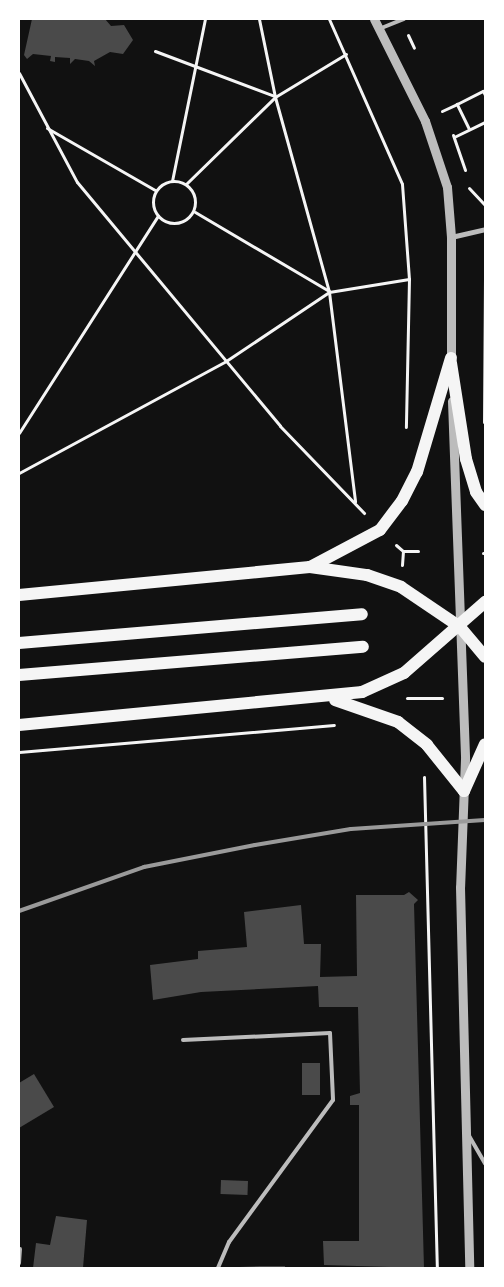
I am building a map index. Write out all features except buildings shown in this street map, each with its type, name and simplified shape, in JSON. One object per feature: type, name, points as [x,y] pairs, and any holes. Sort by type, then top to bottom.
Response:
[{"type":"main road","points":[[450,358],[466,459],[476,492],[485,505]]},
{"type":"main road","points":[[310,567],[380,530],[402,501],[417,472],[450,358]]},
{"type":"main road","points":[[19,595],[310,567],[367,575],[401,587],[460,627],[485,657]]},
{"type":"main road","points":[[19,725],[328,699],[362,692],[404,674],[460,627],[485,602]]},
{"type":"main road","points":[[19,643],[362,614]]},
{"type":"main road","points":[[19,676],[363,648]]},
{"type":"main road","points":[[328,699],[362,706],[398,722],[443,761],[464,791]]},
{"type":"main road","points":[[464,791],[472,759],[485,744]]},
{"type":"street","points":[[374,19],[438,156],[451,237],[450,358],[460,627],[472,759]]},
{"type":"street","points":[[451,237],[485,229]]},
{"type":"street","points":[[464,791],[461,873],[469,1268]]},
{"type":"lane","points":[[379,29],[404,19]]},
{"type":"lane","points":[[183,1040],[330,1033],[333,1100],[229,1242],[218,1268]]},
{"type":"lane","points":[[466,1130],[485,1164]]},
{"type":"lane","points":[[19,1263],[20,1249]]},
{"type":"path","points":[[172,181],[199,68],[205,19]]},
{"type":"path","points":[[259,19],[275,97],[329,292],[355,502]]},
{"type":"path","points":[[329,19],[402,184],[409,278],[405,437]]},
{"type":"path","points":[[155,51],[275,97]]},
{"type":"path","points":[[186,184],[275,97],[346,54]]},
{"type":"path","points":[[19,73],[46,127],[77,182],[280,426],[364,513],[369,509]]},
{"type":"path","points":[[442,111],[483,91],[485,95]]},
{"type":"path","points":[[457,104],[469,130]]},
{"type":"path","points":[[454,137],[485,122]]},
{"type":"path","points":[[46,127],[155,190]]},
{"type":"path","points":[[172,181],[186,184],[196,197],[195,212],[180,224],[158,216],[152,205],[155,190],[172,181]]},
{"type":"path","points":[[195,212],[329,292]]},
{"type":"path","points":[[19,432],[134,250],[158,216]]},
{"type":"path","points":[[484,430],[485,265]]},
{"type":"path","points":[[19,473],[226,361],[329,292],[409,278]]},
{"type":"path","points":[[389,540],[403,551],[418,551]]},
{"type":"path","points":[[402,572],[403,551]]},
{"type":"path","points":[[19,752],[343,724]]},
{"type":"path","points":[[423,773],[437,1268]]},
{"type":"railway","points":[[19,911],[144,867],[255,845],[351,829],[485,820]]}]
